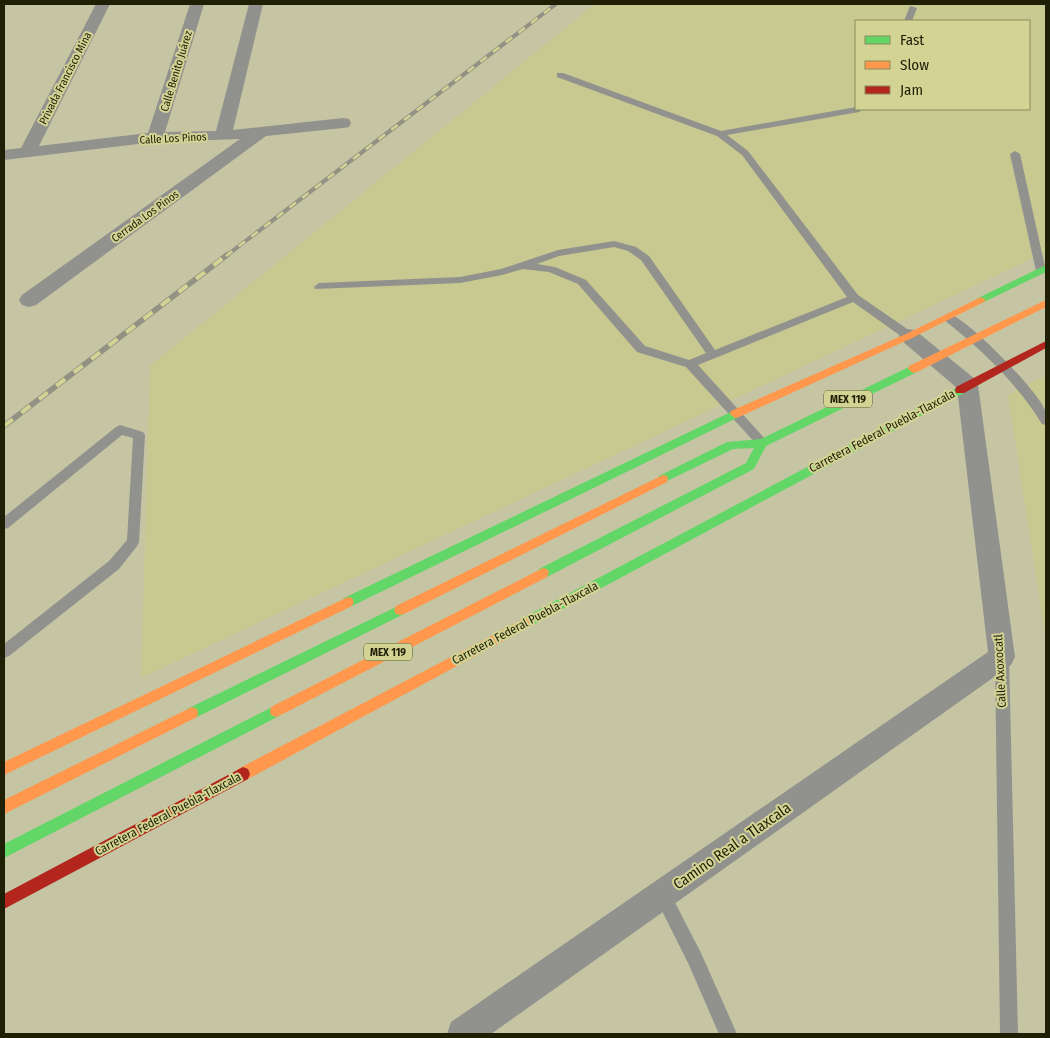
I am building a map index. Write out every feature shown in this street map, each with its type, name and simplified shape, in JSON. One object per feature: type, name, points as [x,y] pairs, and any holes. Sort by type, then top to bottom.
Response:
[{"type":"main road","points":[[4,770],[734,414],[910,336],[1044,269]]},
{"type":"main road","name":"MEX 119","points":[[4,807],[732,445],[762,442],[935,356],[1045,305]]},
{"type":"main road","name":"Carretera Federal Puebla-Tlaxcala","points":[[4,902],[1046,344]]},
{"type":"main road","name":"MEX 119","points":[[4,850],[750,466],[762,442]]},
{"type":"street","name":"Privada Francisco Mina","points":[[27,153],[103,4]]},
{"type":"street","name":"Calle Benito Juárez","points":[[155,137],[197,4]]},
{"type":"street","points":[[223,136],[256,4]]},
{"type":"street","name":"Calle Los Pinos","points":[[4,155],[155,137],[223,136],[343,123]]},
{"type":"street","name":"Cerrada Los Pinos","points":[[29,300],[261,132]]},
{"type":"street","points":[[910,336],[967,385]]},
{"type":"street","name":"Calle Axoxocatl","points":[[967,385],[1002,657]]},
{"type":"street","name":"Camino Real a Tlaxcala","points":[[463,1034],[1002,657]]},
{"type":"lane","points":[[908,20],[913,8]]},
{"type":"lane","points":[[560,75],[720,134],[745,153],[854,298],[910,336]]},
{"type":"lane","points":[[720,134],[855,110]]},
{"type":"lane","points":[[1016,154],[1044,269]]},
{"type":"lane","points":[[319,287],[460,280],[502,272],[558,253],[614,244],[632,249],[645,258],[713,355]]},
{"type":"lane","points":[[521,266],[550,268],[582,282],[641,349],[690,364],[734,414],[762,442]]},
{"type":"lane","points":[[690,364],[854,298]]},
{"type":"lane","points":[[948,317],[986,347],[1038,406],[1046,421]]},
{"type":"lane","points":[[4,524],[120,430],[139,434],[132,542],[114,565],[4,652]]},
{"type":"lane","name":"Calle Axoxocatl","points":[[1002,657],[1009,1034]]},
{"type":"lane","points":[[662,895],[695,959],[728,1034]]},
{"type":"shaded area","points":[[595,4],[1046,4],[1046,252],[141,678],[150,366]]},
{"type":"shaded area","points":[[1046,375],[1046,641],[1008,395]]},
{"type":"railway","points":[[226,256],[556,4]]},
{"type":"railway","points":[[4,426],[227,255]]},
{"type":"traffic: fast","points":[[981,300],[1046,268]]},
{"type":"traffic: fast","points":[[663,479],[731,445],[762,443],[913,369]]},
{"type":"traffic: fast","points":[[527,622],[960,390]]},
{"type":"traffic: fast","points":[[348,602],[735,414]]},
{"type":"traffic: fast","points":[[543,573],[750,466],[762,443]]},
{"type":"traffic: fast","points":[[192,713],[400,610]]},
{"type":"traffic: fast","points":[[4,851],[276,711]]},
{"type":"traffic: slow","points":[[735,414],[909,336],[981,300]]},
{"type":"traffic: slow","points":[[913,369],[1046,303]]},
{"type":"traffic: slow","points":[[400,610],[663,479]]},
{"type":"traffic: slow","points":[[276,711],[543,573]]},
{"type":"traffic: slow","points":[[4,769],[348,602]]},
{"type":"traffic: slow","points":[[243,774],[527,622]]},
{"type":"traffic: slow","points":[[4,807],[192,713]]},
{"type":"traffic: jam","points":[[960,390],[1046,344]]},
{"type":"traffic: jam","points":[[4,902],[243,774]]}]
